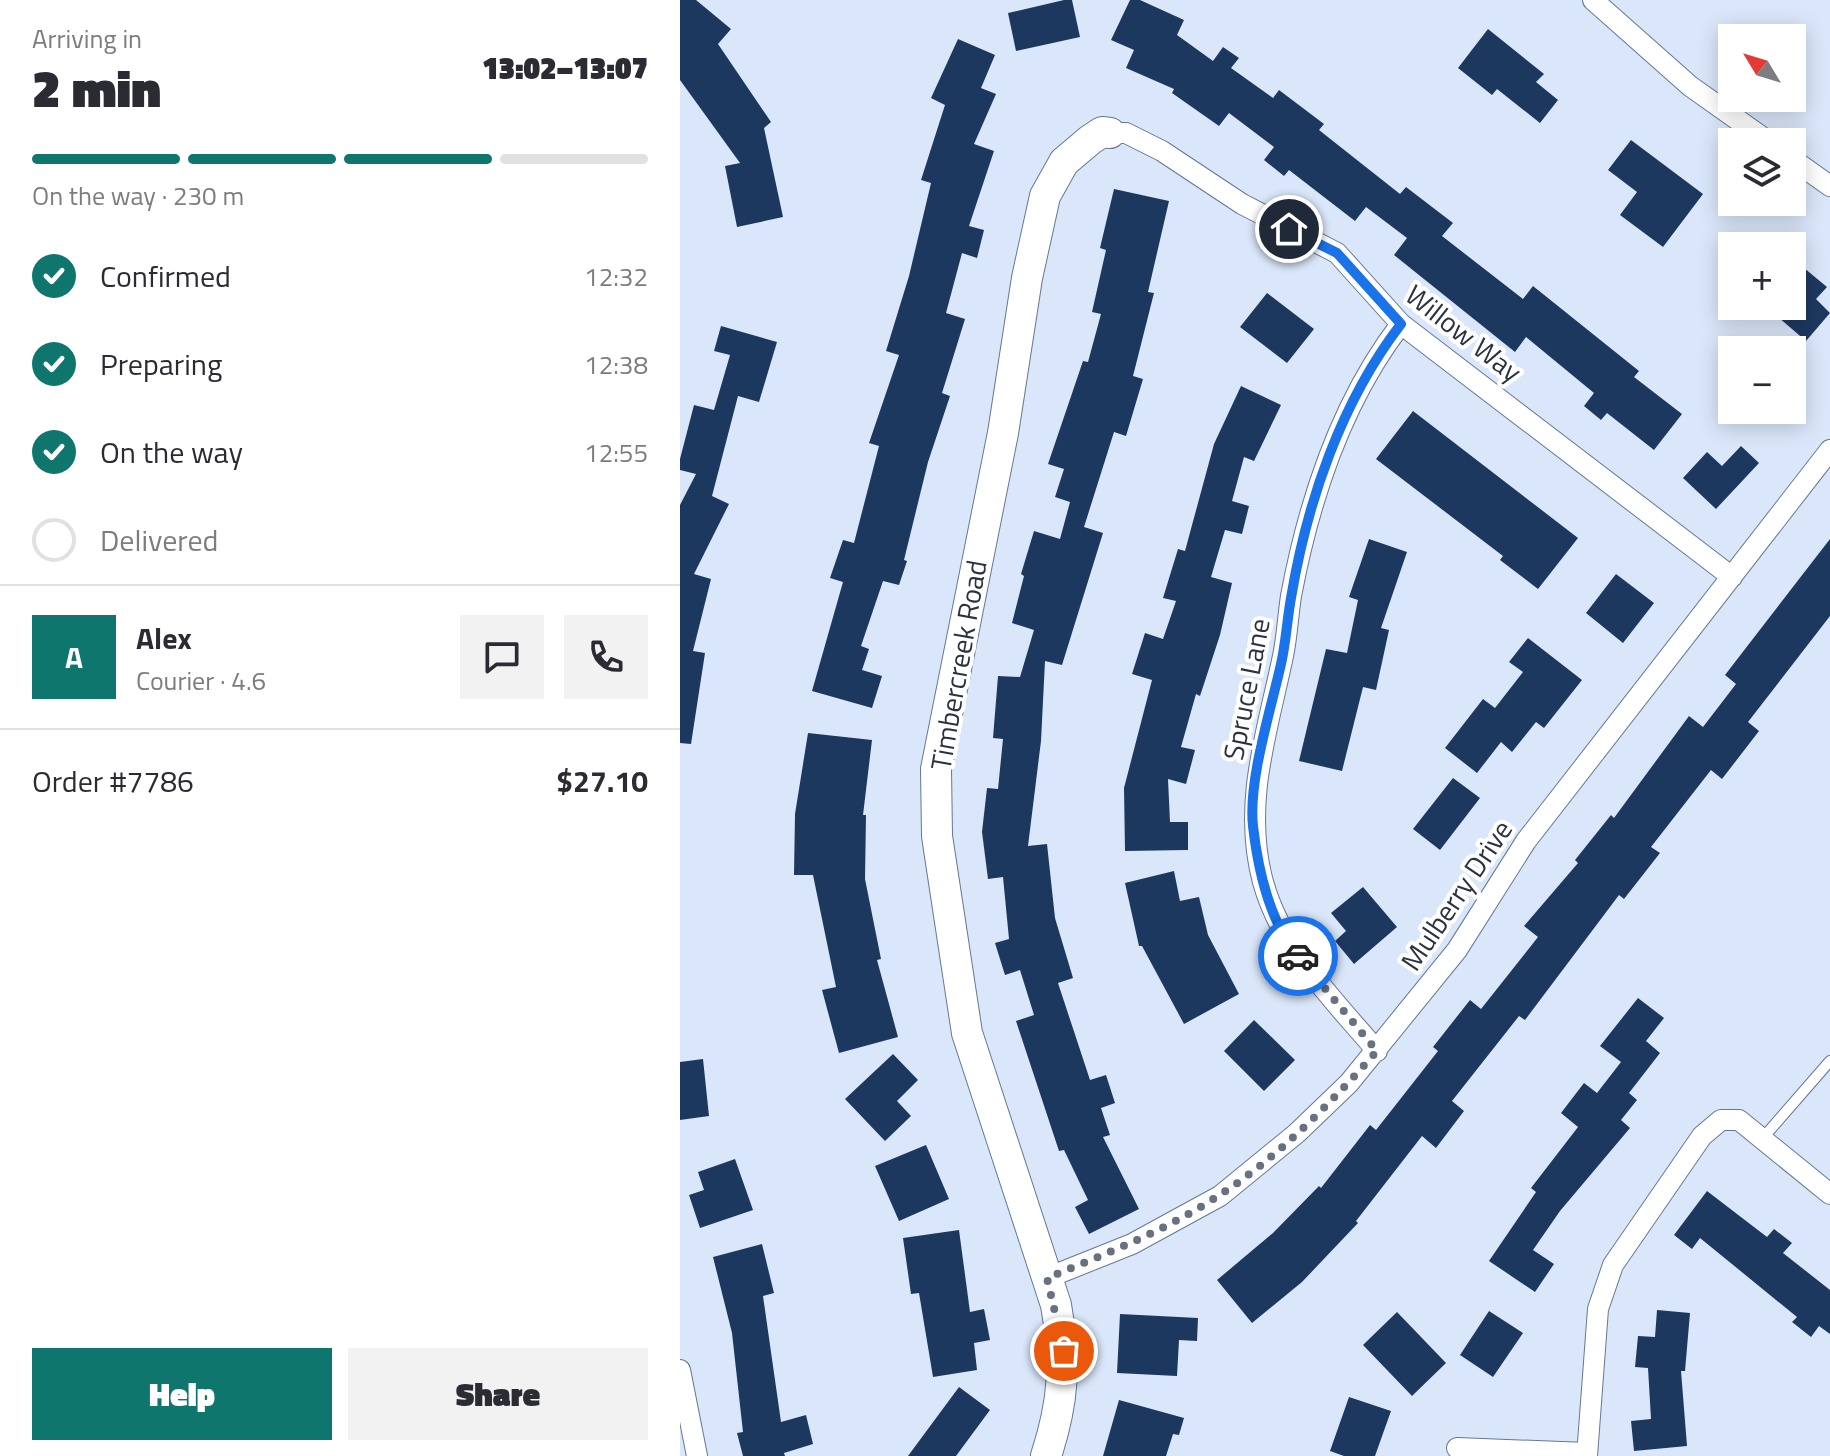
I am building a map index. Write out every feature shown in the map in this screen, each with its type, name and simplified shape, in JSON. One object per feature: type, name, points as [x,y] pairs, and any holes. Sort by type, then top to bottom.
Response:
[{"type":"street","points":[[1593,0],[1690,86],[1749,128]]},
{"type":"street","name":"Timbercreek Road","points":[[1046,1456],[1060,1412],[1064,1351],[1047,1278],[967,1033],[937,836],[936,769],[1003,433],[1027,278],[1045,196],[1064,162],[1102,132],[1110,133]]},
{"type":"street","name":"Willow Way","points":[[1110,133],[1126,133],[1162,151],[1242,204],[1337,253],[1401,324],[1732,577]]},
{"type":"street","points":[[1806,169],[1830,186]]},
{"type":"street","name":"Spruce Lane","points":[[1377,1051],[1291,947],[1275,917],[1263,881],[1252,823],[1260,758],[1306,527],[1349,405],[1372,363],[1401,324]]},
{"type":"street","name":"Mulberry Drive","points":[[1047,1278],[1132,1244],[1220,1196],[1297,1133],[1377,1051],[1457,950],[1526,841],[1830,450]]},
{"type":"street","points":[[1457,1448],[1587,1455],[1598,1309],[1613,1265],[1702,1136],[1728,1118],[1739,1120],[1830,1194]]},
{"type":"street","points":[[680,1370],[697,1456]]},
{"type":"lane","points":[[1762,1139],[1830,1061]]},
{"type":"building","points":[[680,0],[696,0],[731,29],[718,44],[771,122],[764,128],[783,217],[737,227],[725,166],[740,163],[680,80]]},
{"type":"building","points":[[1072,0],[1080,37],[1016,51],[1008,13]]},
{"type":"building","points":[[1130,0],[1140,0],[1184,20],[1177,35],[1213,61],[1223,47],[1239,58],[1231,68],[1273,98],[1279,90],[1324,124],[1319,130],[1400,194],[1406,187],[1453,223],[1442,236],[1523,299],[1533,286],[1639,371],[1634,377],[1682,414],[1654,450],[1607,413],[1601,420],[1584,406],[1594,393],[1526,337],[1515,352],[1394,255],[1407,238],[1366,207],[1355,221],[1289,170],[1284,176],[1264,160],[1274,147],[1229,113],[1219,126],[1172,93],[1174,89],[1126,68],[1134,50],[1111,40]]},
{"type":"building","points":[[1488,29],[1544,74],[1536,82],[1558,100],[1540,123],[1497,89],[1492,95],[1458,68]]},
{"type":"building","points":[[958,39],[995,55],[981,88],[996,94],[974,144],[994,151],[969,226],[984,230],[977,258],[962,253],[946,313],[965,319],[942,393],[950,396],[928,462],[904,560],[907,561],[899,585],[883,581],[861,646],[869,649],[862,670],[882,676],[872,708],[812,691],[843,582],[830,578],[843,540],[854,543],[879,446],[869,443],[899,355],[886,351],[909,276],[931,183],[921,180],[945,105],[931,98]]},
{"type":"building","points":[[1631,140],[1703,194],[1663,247],[1620,215],[1637,192],[1608,170]]},
{"type":"building","points":[[1114,189],[1169,201],[1148,292],[1154,293],[1133,376],[1143,379],[1126,436],[1114,432],[1084,527],[1103,533],[1062,665],[1045,661],[1041,741],[1028,846],[1047,844],[1055,918],[1073,978],[1058,983],[1090,1080],[1106,1075],[1115,1103],[1101,1108],[1110,1135],[1103,1137],[1139,1209],[1089,1234],[1075,1207],[1088,1200],[1064,1150],[1059,1151],[1016,1021],[1034,1015],[1020,970],[1005,975],[995,943],[1009,939],[1003,877],[988,879],[982,832],[987,788],[998,789],[1003,739],[993,738],[998,676],[1020,677],[1034,630],[1012,623],[1024,576],[1021,574],[1034,531],[1060,539],[1070,502],[1055,497],[1064,469],[1048,464],[1083,361],[1088,362],[1101,314],[1092,312],[1106,250],[1100,248]]},
{"type":"building","points":[[1806,270],[1827,287],[1816,299],[1830,313],[1806,341],[1806,336],[1800,336],[1781,320],[1806,320]]},
{"type":"building","points":[[1267,293],[1314,329],[1287,363],[1240,327]]},
{"type":"building","points":[[721,326],[777,342],[759,402],[738,396],[712,496],[729,504],[694,574],[711,579],[693,651],[705,653],[691,744],[680,743],[680,505],[696,474],[680,470],[680,459],[694,405],[714,410],[730,355],[714,351]]},
{"type":"building","points":[[1241,386],[1281,405],[1254,461],[1244,457],[1232,501],[1249,506],[1242,534],[1225,530],[1211,577],[1232,583],[1220,635],[1200,696],[1196,694],[1181,747],[1195,750],[1186,784],[1168,779],[1170,822],[1188,822],[1188,850],[1125,851],[1124,788],[1152,680],[1132,674],[1145,633],[1163,639],[1176,601],[1163,598],[1178,549],[1185,551],[1214,444]]},
{"type":"building","points":[[1413,411],[1578,538],[1538,589],[1500,560],[1503,556],[1376,459]]},
{"type":"building","points":[[1741,446],[1759,463],[1716,509],[1683,478],[1707,452],[1722,466]]},
{"type":"building","points":[[1369,539],[1407,552],[1381,628],[1389,630],[1376,690],[1363,687],[1342,771],[1299,761],[1326,649],[1347,653],[1358,600],[1349,597]]},
{"type":"building","points":[[1830,539],[1830,616],[1748,722],[1759,731],[1722,779],[1711,770],[1651,847],[1660,853],[1624,899],[1619,895],[1525,1020],[1519,1016],[1452,1101],[1464,1111],[1436,1148],[1422,1136],[1356,1221],[1358,1223],[1302,1282],[1252,1323],[1217,1280],[1273,1233],[1319,1186],[1321,1188],[1370,1125],[1376,1130],[1438,1051],[1433,1047],[1470,1000],[1481,1009],[1538,937],[1524,926],[1578,863],[1575,860],[1611,815],[1614,818],[1689,716],[1703,727],[1736,684],[1725,675]]},
{"type":"building","points":[[1616,574],[1654,603],[1623,643],[1586,613]]},
{"type":"building","points":[[1528,638],[1582,680],[1544,728],[1536,722],[1512,752],[1501,742],[1477,773],[1445,748],[1483,699],[1495,708],[1523,672],[1509,662]]},
{"type":"building","points":[[808,733],[872,740],[863,815],[866,815],[865,879],[881,959],[877,960],[898,1037],[839,1053],[822,990],[836,987],[813,875],[794,875],[795,814]]},
{"type":"building","points":[[1453,778],[1480,798],[1440,850],[1413,829]]},
{"type":"building","points":[[1174,871],[1180,901],[1199,897],[1208,935],[1239,994],[1184,1024],[1142,946],[1139,946],[1125,883]]},
{"type":"building","points":[[1363,887],[1397,927],[1354,964],[1335,941],[1346,931],[1331,913]]},
{"type":"building","points":[[1638,998],[1664,1018],[1646,1041],[1660,1053],[1629,1093],[1637,1100],[1621,1120],[1630,1128],[1560,1211],[1533,1250],[1554,1264],[1535,1292],[1489,1261],[1536,1192],[1531,1188],[1578,1127],[1561,1113],[1584,1083],[1597,1093],[1621,1062],[1600,1046]]},
{"type":"building","points":[[1254,1020],[1295,1060],[1264,1091],[1224,1051]]},
{"type":"building","points":[[893,1054],[918,1080],[897,1101],[911,1116],[885,1141],[845,1099]]},
{"type":"building","points":[[703,1059],[709,1116],[680,1120],[680,1062]]},
{"type":"building","points":[[926,1145],[949,1199],[899,1221],[875,1166]]},
{"type":"building","points":[[735,1159],[753,1210],[700,1228],[689,1195],[704,1190],[698,1172]]},
{"type":"building","points":[[1707,1191],[1767,1237],[1774,1229],[1792,1243],[1783,1253],[1830,1290],[1830,1334],[1819,1326],[1811,1337],[1792,1322],[1797,1317],[1700,1238],[1692,1249],[1674,1235]]},
{"type":"building","points":[[959,1230],[970,1312],[984,1309],[990,1340],[974,1343],[977,1370],[933,1377],[919,1293],[911,1294],[903,1238]]},
{"type":"building","points":[[762,1244],[774,1293],[763,1296],[781,1422],[806,1415],[813,1444],[784,1453],[785,1456],[743,1456],[737,1433],[743,1432],[732,1333],[713,1257]]},
{"type":"building","points":[[1657,1310],[1690,1313],[1685,1371],[1681,1371],[1687,1446],[1634,1451],[1631,1421],[1651,1419],[1648,1368],[1635,1367],[1638,1336],[1655,1337]]},
{"type":"building","points":[[1489,1311],[1523,1333],[1493,1377],[1460,1355]]},
{"type":"building","points":[[1397,1312],[1446,1363],[1412,1396],[1363,1345]]},
{"type":"building","points":[[1120,1314],[1198,1318],[1197,1341],[1179,1340],[1177,1376],[1117,1373]]},
{"type":"building","points":[[959,1387],[990,1410],[956,1456],[908,1456]]},
{"type":"building","points":[[1349,1397],[1391,1411],[1375,1456],[1344,1456],[1330,1451]]},
{"type":"building","points":[[1119,1400],[1184,1418],[1179,1435],[1173,1434],[1166,1456],[1103,1456]]},
{"type":"way so far","points":[[1064,1351],[1056,1305],[1047,1278],[1132,1244],[1220,1196],[1297,1133],[1377,1051],[1298,956]]},
{"type":"route","points":[[1289,229],[1337,253],[1401,324],[1372,363],[1349,405],[1306,527],[1291,597],[1284,652],[1260,758],[1252,823],[1263,881],[1275,917],[1298,956]]}]
